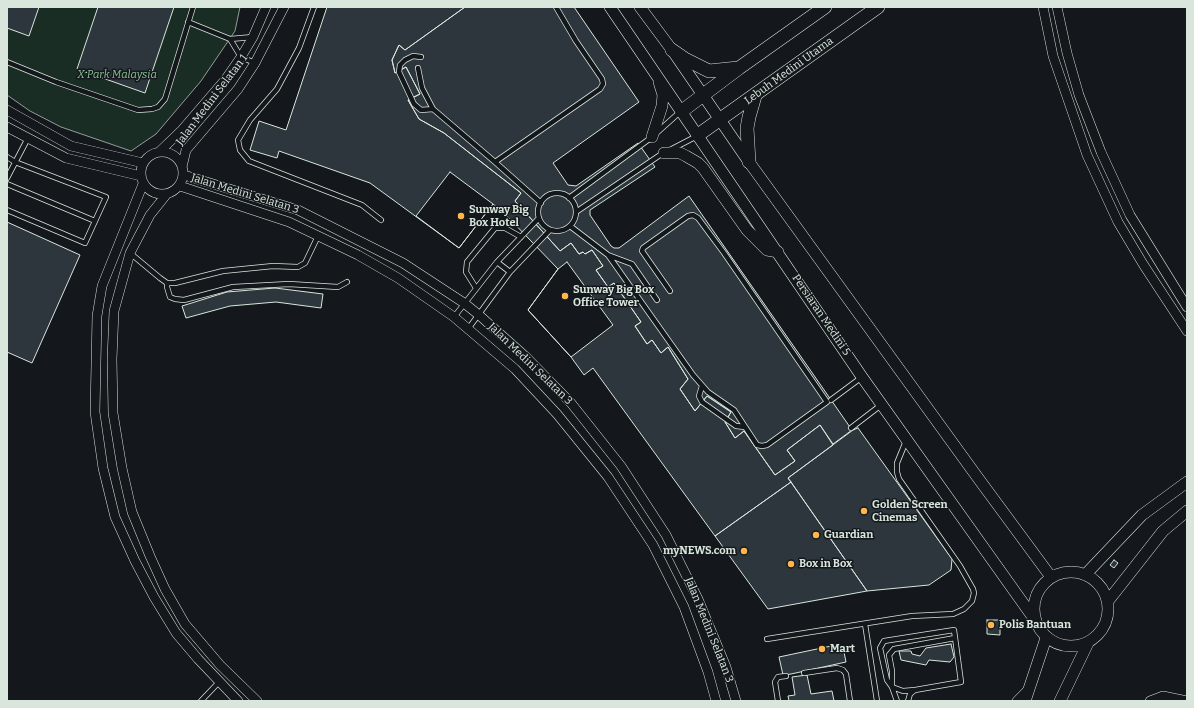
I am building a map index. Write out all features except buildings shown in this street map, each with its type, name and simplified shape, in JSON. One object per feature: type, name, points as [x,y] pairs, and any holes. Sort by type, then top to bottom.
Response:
[{"type":"main road","points":[[682,110],[738,68],[825,7]]},
{"type":"main road","name":"Lebuh Medini Utama","points":[[698,135],[755,96],[878,7]]},
{"type":"main road","points":[[672,50],[684,59],[709,71],[738,68]]},
{"type":"main road","points":[[749,162],[747,128],[755,96]]},
{"type":"street","name":"Jalan Medini Selatan 1","points":[[159,152],[182,130],[225,80],[253,37],[266,7]]},
{"type":"street","name":"Persiaran Medini 5","points":[[610,7],[682,110],[862,377],[907,438],[1035,620]]},
{"type":"street","points":[[640,7],[672,50],[749,162],[1051,577]]},
{"type":"street","points":[[1043,7],[1053,56],[1087,155],[1118,222],[1143,264],[1187,331]]},
{"type":"street","points":[[1057,7],[1066,53],[1079,95],[1101,152],[1130,215],[1187,307]]},
{"type":"street","name":"Jalan Medini Selatan 1","points":[[183,171],[186,150],[238,89],[255,63],[284,8]]},
{"type":"street","points":[[652,137],[662,106],[662,96],[658,76]]},
{"type":"street","points":[[9,111],[71,146],[143,163]]},
{"type":"street","points":[[9,111],[13,124],[24,136]]},
{"type":"street","points":[[7,127],[66,158],[142,180],[153,193],[166,194],[174,192],[180,186],[183,171],[175,156],[168,152],[159,152],[149,156],[143,163],[142,180],[102,286],[97,316],[95,412],[102,468],[115,517],[135,561],[154,597],[176,633],[219,682],[238,701]]},
{"type":"street","points":[[664,153],[680,153],[698,163],[747,230],[767,250],[778,252]]},
{"type":"street","name":"Jalan Medini Selatan 3","points":[[183,171],[298,210],[403,263],[464,303],[526,357],[571,402],[621,466],[666,535],[695,592],[726,667],[736,701]]},
{"type":"street","name":"Jalan Medini Selatan 3","points":[[180,186],[289,222],[358,255],[398,278],[454,317],[515,369],[558,414],[608,477],[652,545],[684,607],[708,672],[716,701]]},
{"type":"street","points":[[166,194],[150,215],[130,253],[114,311],[112,413],[132,512],[153,563],[185,624],[220,665],[257,701]]},
{"type":"street","points":[[1085,575],[1142,515],[1187,482]]},
{"type":"street","points":[[1108,601],[1163,532],[1187,511]]},
{"type":"street","points":[[1060,701],[1088,643],[1097,634],[1104,623],[1108,608],[1108,601],[1099,586],[1085,575],[1067,572],[1051,577],[1038,592],[1034,608],[1035,620],[1041,633],[1046,638],[1057,644],[1075,646],[1088,643]]},
{"type":"street","points":[[1025,701],[1046,638]]},
{"type":"street","points":[[1017,701],[1030,687]]},
{"type":"street","points":[[1150,701],[1163,696],[1187,701]]},
{"type":"lane","points":[[7,62],[56,82],[138,110],[152,109],[158,107],[167,94],[193,7]]},
{"type":"lane","points":[[314,7],[299,48],[277,89],[250,120],[238,140],[240,150],[249,161],[362,205],[381,220]]},
{"type":"lane","points":[[495,162],[602,87],[602,79],[576,41],[556,7]]},
{"type":"lane","points":[[188,22],[230,39],[253,37]]},
{"type":"lane","points":[[230,39],[241,57],[255,63]]},
{"type":"lane","points":[[421,57],[413,56],[405,60],[400,65],[399,72],[414,104],[421,110],[433,109]]},
{"type":"lane","points":[[418,68],[422,88],[433,109],[541,203]]},
{"type":"lane","points":[[569,198],[652,137],[682,110]]},
{"type":"lane","points":[[576,212],[664,153],[698,135]]},
{"type":"lane","points":[[7,178],[15,162],[24,136]]},
{"type":"lane","points":[[7,157],[15,162],[106,197],[85,243],[7,210]]},
{"type":"lane","points":[[7,184],[95,221]]},
{"type":"lane","points":[[554,194],[559,194],[569,198],[572,201],[576,212],[574,222],[561,231],[550,230],[545,227],[539,218],[538,213],[541,203],[544,199],[554,194]]},
{"type":"lane","points":[[608,255],[693,375],[708,392],[734,410],[757,444],[764,446],[827,402],[724,253],[696,216],[688,216],[644,248],[642,252],[670,291]]},
{"type":"lane","points":[[454,317],[497,262],[539,218]]},
{"type":"lane","points":[[570,226],[608,255],[632,264],[658,300]]},
{"type":"lane","points":[[476,288],[466,272],[467,262],[495,228],[505,228],[521,237]]},
{"type":"lane","points":[[468,329],[510,272],[550,230]]},
{"type":"lane","points":[[130,253],[167,283],[174,283],[223,271],[273,266],[298,267],[305,263],[318,236]]},
{"type":"lane","points":[[497,262],[510,272]]},
{"type":"lane","points":[[167,283],[166,287],[170,297],[184,300],[233,287],[289,284],[338,287],[347,282]]},
{"type":"lane","points":[[831,400],[862,377]]},
{"type":"lane","points":[[702,386],[699,396],[702,402],[736,426],[745,427]]},
{"type":"lane","points":[[851,428],[882,404]]},
{"type":"lane","points":[[767,639],[912,616],[953,614],[969,605],[972,601],[974,596],[973,589],[960,566],[899,479],[897,463],[907,438]]},
{"type":"lane","points":[[864,624],[877,701]]},
{"type":"lane","points":[[892,687],[903,691],[961,682],[954,630],[884,641],[880,648],[887,680],[892,687],[897,701]]},
{"type":"lane","points":[[892,687],[892,671],[889,655],[894,648],[955,638]]},
{"type":"lane","points":[[804,673],[837,668],[843,670],[846,674],[850,701]]},
{"type":"lane","points":[[778,701],[775,682],[778,678],[786,676]]},
{"type":"lane","points":[[201,701],[219,682]]},
{"type":"lane","points":[[908,701],[910,694],[915,690]]},
{"type":"green space","name":"X Park Malaysia","points":[[7,7],[240,7],[235,31],[201,81],[156,134],[131,151],[61,127],[30,111],[7,95]]},
{"type":"place","name":"Sunway Big Box Hotel","points":[[461,216]]},
{"type":"place","name":"Sunway Big Box Office Tower","points":[[565,296]]},
{"type":"place","name":"Golden Screen Cinemas","points":[[864,511]]},
{"type":"place","name":"Guardian","points":[[816,535]]},
{"type":"place","name":"myNEWS.com","points":[[744,551]]},
{"type":"place","name":"Box in Box","points":[[791,564]]},
{"type":"place","name":"Polis Bantuan","points":[[991,625]]},
{"type":"place","name":"Mart","points":[[822,649]]}]
